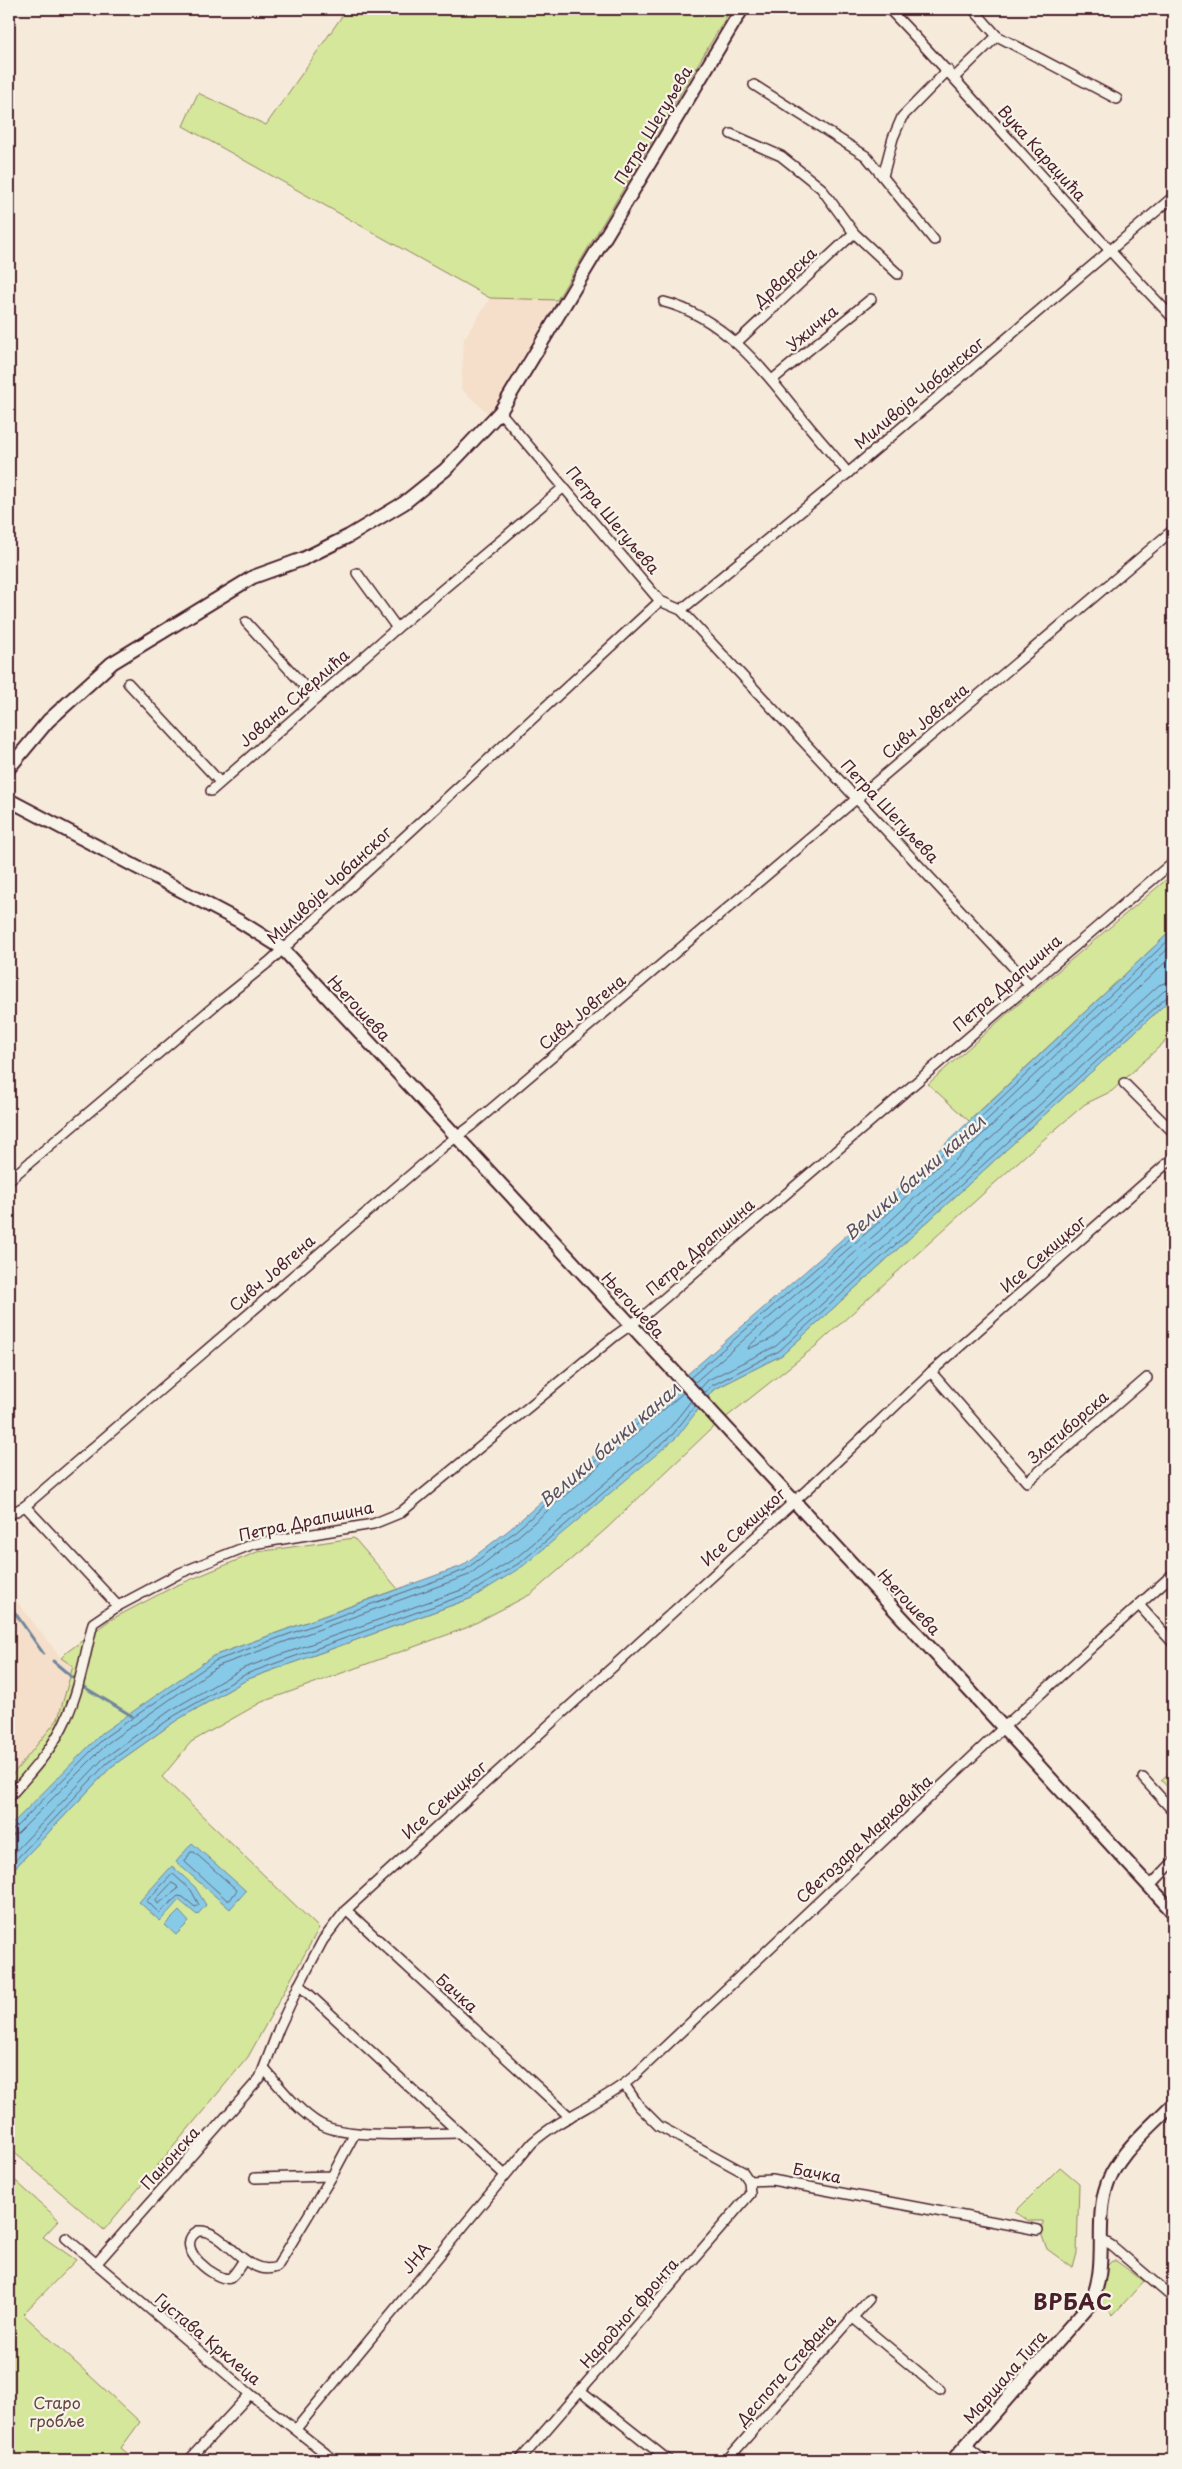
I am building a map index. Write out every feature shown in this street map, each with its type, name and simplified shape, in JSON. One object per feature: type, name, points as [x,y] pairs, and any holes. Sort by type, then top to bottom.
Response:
[{"type":"street","name":"Петра Шегуљева","points":[[742,9],[500,412],[660,601],[681,610],[1029,984]]},
{"type":"street","name":"Вука Караџића","points":[[889,9],[955,77],[1109,251],[1173,318]]},
{"type":"street","points":[[973,9],[997,36],[1117,99]]},
{"type":"street","points":[[955,77],[997,36]]},
{"type":"street","points":[[884,176],[893,138],[902,117],[948,70]]},
{"type":"street","points":[[754,85],[866,156],[934,240]]},
{"type":"street","points":[[731,134],[781,156],[821,188],[854,233],[898,274]]},
{"type":"street","name":"Миливоја Чобанског","points":[[681,610],[848,473],[1173,197]]},
{"type":"street","name":"Дрварска","points":[[736,343],[854,233]]},
{"type":"street","name":"Ужичка","points":[[772,380],[871,299]]},
{"type":"street","points":[[664,302],[678,306],[717,328],[736,343],[772,380],[848,473]]},
{"type":"street","points":[[9,768],[48,721],[112,663],[253,577],[303,559],[349,536],[404,503],[445,470],[500,412]]},
{"type":"street","name":"Јована Скерлића","points":[[211,790],[397,628],[564,487]]},
{"type":"street","name":"Сивч Јовгена","points":[[9,1515],[25,1506],[456,1137],[1173,530]]},
{"type":"street","points":[[357,573],[397,628]]},
{"type":"street","name":"Миливоја Чобанског","points":[[9,1180],[270,961],[660,601]]},
{"type":"street","points":[[246,622],[316,700]]},
{"type":"street","points":[[128,683],[220,782]]},
{"type":"street","name":"Његошева","points":[[9,800],[239,921],[282,948],[793,1502],[1005,1726],[1173,1912]]},
{"type":"street","name":"Петра Драпшина","points":[[9,1797],[55,1741],[66,1720],[73,1702],[93,1622],[118,1606],[206,1561],[253,1544],[373,1524],[400,1513],[630,1326],[1173,862]]},
{"type":"street","points":[[1124,1083],[1173,1132]]},
{"type":"street","name":"Исе Секицког","points":[[337,1921],[346,1910],[793,1502],[931,1372],[1173,1158]]},
{"type":"street","name":"Златиборска","points":[[931,1372],[1027,1482],[1147,1378]]},
{"type":"street","points":[[25,1506],[118,1606]]},
{"type":"street","name":"Светозара Марковића","points":[[570,2118],[624,2084],[1005,1726],[1173,1574]]},
{"type":"street","points":[[1139,1605],[1173,1643]]},
{"type":"street","points":[[1143,1778],[1173,1811]]},
{"type":"street","points":[[1150,1886],[1173,1862]]},
{"type":"street","name":"Бачка","points":[[346,1910],[570,2118]]},
{"type":"street","name":"Панонска","points":[[96,2264],[265,2070],[279,2028],[299,1986],[323,1940],[337,1921]]},
{"type":"street","points":[[299,1986],[505,2175]]},
{"type":"street","points":[[265,2070],[312,2119],[328,2128],[355,2133],[457,2132]]},
{"type":"street","points":[[624,2084],[639,2106],[659,2126],[682,2140],[738,2168],[749,2181]]},
{"type":"street","name":"Маршала Тита","points":[[953,2460],[1089,2305],[1098,2278],[1103,2202],[1111,2174],[1173,2104]]},
{"type":"street","name":"ЈНА","points":[[296,2429],[538,2137],[570,2118]]},
{"type":"street","points":[[244,2260],[232,2276],[226,2279],[220,2278],[193,2255],[188,2246],[190,2239],[198,2231],[207,2232],[244,2260],[262,2268],[276,2267],[332,2176],[355,2133]]},
{"type":"street","points":[[255,2178],[332,2176]]},
{"type":"street","name":"Бачка","points":[[749,2181],[772,2180],[1038,2230]]},
{"type":"street","name":"Народног фронта","points":[[520,2460],[747,2199],[750,2194],[749,2181]]},
{"type":"street","name":"Густава Крклеца","points":[[66,2238],[250,2394],[334,2460]]},
{"type":"street","points":[[1100,2240],[1112,2246],[1173,2298]]},
{"type":"street","name":"Деспота Стефана","points":[[727,2460],[869,2299]]},
{"type":"street","points":[[852,2318],[940,2390]]},
{"type":"street","points":[[581,2391],[668,2460]]},
{"type":"street","points":[[189,2460],[250,2394]]},
{"type":"street","points":[[966,2446],[983,2460]]},
{"type":"shaded area","points":[[490,298],[557,300],[489,414],[461,389],[464,339]]},
{"type":"shaded area","points":[[9,1595],[12,1595],[61,1658],[73,1666],[58,1719],[9,1779]]},
{"type":"green space","points":[[347,9],[731,9],[557,300],[490,298],[183,126],[198,93],[266,125]]},
{"type":"green space","points":[[1173,874],[1173,929],[969,1121],[928,1084],[1008,1013]]},
{"type":"green space","points":[[1173,997],[1173,1034],[1112,1091],[1085,1104],[1029,1152],[817,1345],[709,1431],[606,1529],[531,1594],[466,1628],[262,1702],[191,1742],[162,1777],[319,1928],[248,2057],[104,2230],[9,2148],[9,1874],[111,1767],[177,1720],[248,1679],[472,1598],[676,1437],[713,1390],[782,1355]]},
{"type":"green space","points":[[354,1538],[398,1589],[213,1656],[9,1827],[9,1779],[58,1719],[73,1666],[61,1658],[67,1652],[110,1620],[175,1586],[257,1552]]},
{"type":"green space","points":[[1173,1770],[1173,1793],[1161,1780]]},
{"type":"green space","points":[[1060,2167],[1079,2183],[1077,2253],[1073,2268],[1047,2249],[1042,2236],[1043,2221],[1029,2221],[1015,2212]]},
{"type":"green space","name":"Старо гробље","points":[[9,2175],[59,2220],[43,2237],[76,2260],[23,2314],[140,2422],[121,2448],[135,2460],[9,2460]]},
{"type":"green space","points":[[1112,2261],[1116,2261],[1144,2281],[1113,2315],[1098,2300],[1103,2287],[1103,2270]]},
{"type":"water","name":"Велики бачки канал","points":[[1173,929],[1173,997],[782,1355],[713,1390],[677,1437],[523,1566],[472,1598],[248,1679],[177,1720],[111,1767],[9,1874],[9,1827],[102,1733],[213,1656],[462,1566],[509,1530],[871,1214]]},
{"type":"water","points":[[192,1843],[246,1891],[230,1909],[176,1862]]},
{"type":"water","points":[[172,1866],[195,1887],[206,1905],[197,1915],[179,1900],[160,1921],[139,1902]]},
{"type":"water","points":[[179,1911],[189,1922],[176,1935],[165,1925]]},
{"type":"waterway","points":[[9,1607],[11,1607],[43,1653]]},
{"type":"waterway","points":[[53,1661],[73,1678]]},
{"type":"waterway","points":[[84,1687],[132,1716]]},
{"type":"district","name":"ВРБАС","points":[[1073,2303]]}]
